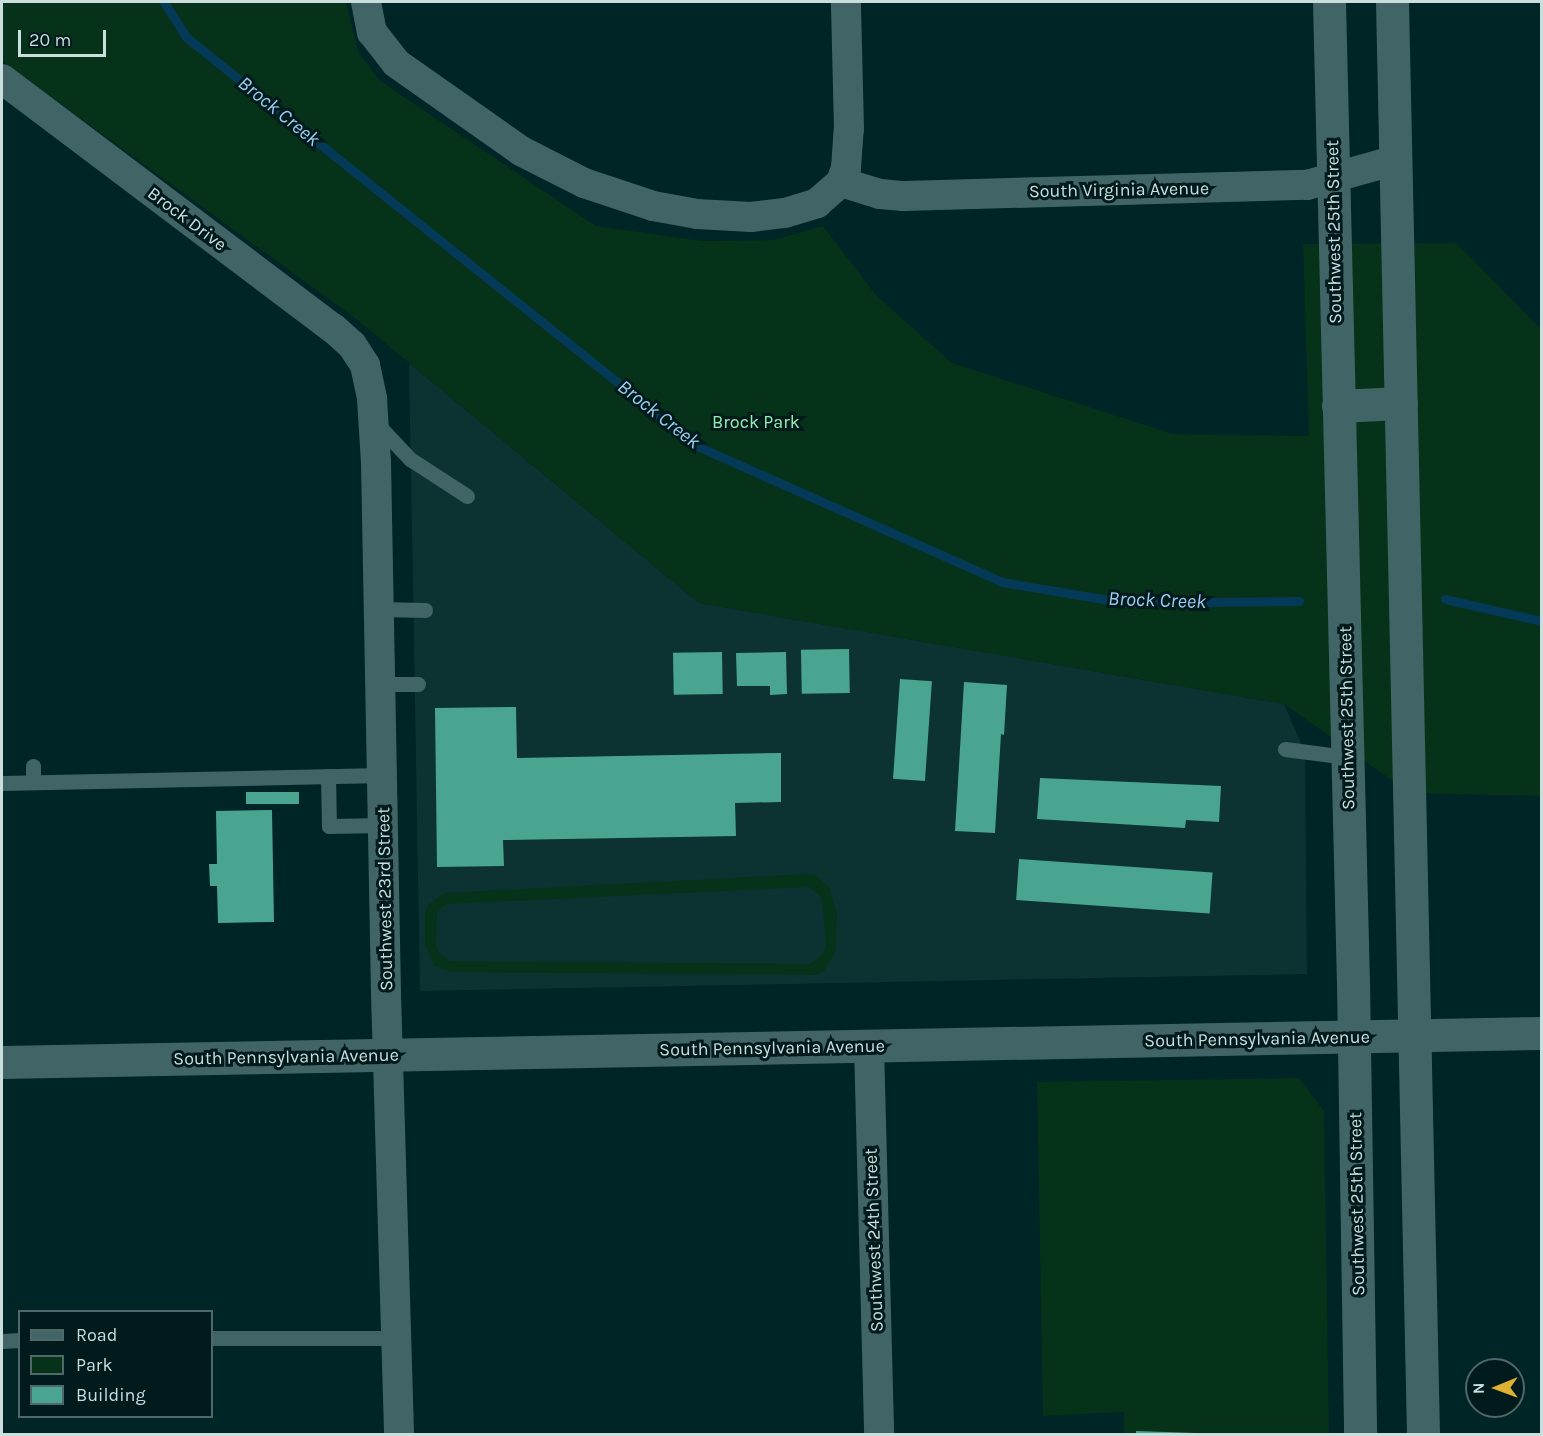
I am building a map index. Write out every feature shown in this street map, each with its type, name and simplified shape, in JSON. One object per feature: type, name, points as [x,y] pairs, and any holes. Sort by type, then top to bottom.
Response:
[{"type":"street","points":[[366,2],[367,17],[377,40],[405,71],[502,139],[584,183],[652,206],[697,214],[751,217],[785,213],[817,203],[841,182],[846,168],[849,129],[846,2]]},
{"type":"street","name":"Southwest 25th Street","points":[[1329,2],[1354,1037],[1360,1434]]},
{"type":"street","points":[[1392,2],[1423,1434]]},
{"type":"street","name":"Brock Drive","points":[[2,80],[333,328],[352,345],[365,365]]},
{"type":"street","name":"South Virginia Avenue","points":[[841,182],[880,194],[904,196],[1307,185],[1396,160]]},
{"type":"street","name":"Southwest 23rd Street","points":[[365,365],[374,420],[399,1434]]},
{"type":"street","points":[[1338,406],[1401,404]]},
{"type":"street","name":"South Pennsylvania Avenue","points":[[2,1062],[1542,1034]]},
{"type":"street","name":"Southwest 24th Street","points":[[868,1046],[879,1434]]},
{"type":"lane","points":[[374,420],[410,459],[466,496]]},
{"type":"lane","points":[[380,609],[425,610]]},
{"type":"lane","points":[[382,684],[418,684]]},
{"type":"lane","points":[[1285,749],[1347,757]]},
{"type":"lane","points":[[33,766],[33,782]]},
{"type":"lane","points":[[2,783],[383,775]]},
{"type":"lane","points":[[328,776],[329,826],[384,825]]},
{"type":"lane","points":[[213,1338],[396,1338]]},
{"type":"lane","points":[[2,1341],[18,1340]]},
{"type":"shaded area","points":[[409,363],[699,603],[1284,704],[1305,752],[1307,974],[420,991]]},
{"type":"green space","name":"Brock Park","points":[[2,2],[346,2],[358,51],[380,81],[596,226],[702,241],[774,240],[823,226],[876,295],[952,363],[1173,434],[1309,436],[1303,244],[1456,243],[1541,329],[1541,796],[1410,793],[1284,704],[699,603],[355,318],[2,61]]},
{"type":"green space","points":[[815,875],[829,887],[837,913],[835,953],[824,971],[815,975],[450,972],[435,966],[425,945],[425,912],[429,904],[444,893]],"holes":[[[809,887],[822,898],[826,946],[822,955],[810,964],[451,961],[440,954],[436,946],[437,913],[448,904]]]},
{"type":"green space","points":[[1299,1078],[1324,1111],[1329,1434],[1124,1434],[1124,1412],[1043,1416],[1037,1082]]},
{"type":"building","points":[[849,649],[850,693],[802,694],[801,650]]},
{"type":"building","points":[[722,652],[723,694],[674,695],[673,653]]},
{"type":"building","points":[[786,652],[787,694],[770,695],[770,686],[737,686],[736,653]]},
{"type":"building","points":[[900,679],[932,681],[925,781],[893,779]]},
{"type":"building","points":[[964,682],[1007,685],[1004,735],[1001,734],[995,833],[955,831]]},
{"type":"building","points":[[516,707],[517,758],[781,753],[781,802],[735,803],[736,836],[503,840],[504,866],[437,867],[435,708]]},
{"type":"building","points":[[1040,778],[1221,786],[1219,822],[1186,820],[1185,828],[1037,819]]},
{"type":"building","points":[[246,792],[299,792],[299,804],[246,804]]},
{"type":"building","points":[[272,810],[274,922],[218,923],[217,886],[210,886],[209,864],[217,864],[216,811]]},
{"type":"building","points":[[1019,859],[1213,873],[1210,913],[1016,900]]},
{"type":"building","points":[[1136,1431],[1195,1433],[1136,1434]]},
{"type":"waterway","name":"Brock Creek","points":[[164,2],[186,37],[697,446],[1002,582],[1126,603],[1299,601]]},
{"type":"waterway","name":"Brock Creek","points":[[1445,599],[1542,621]]}]
